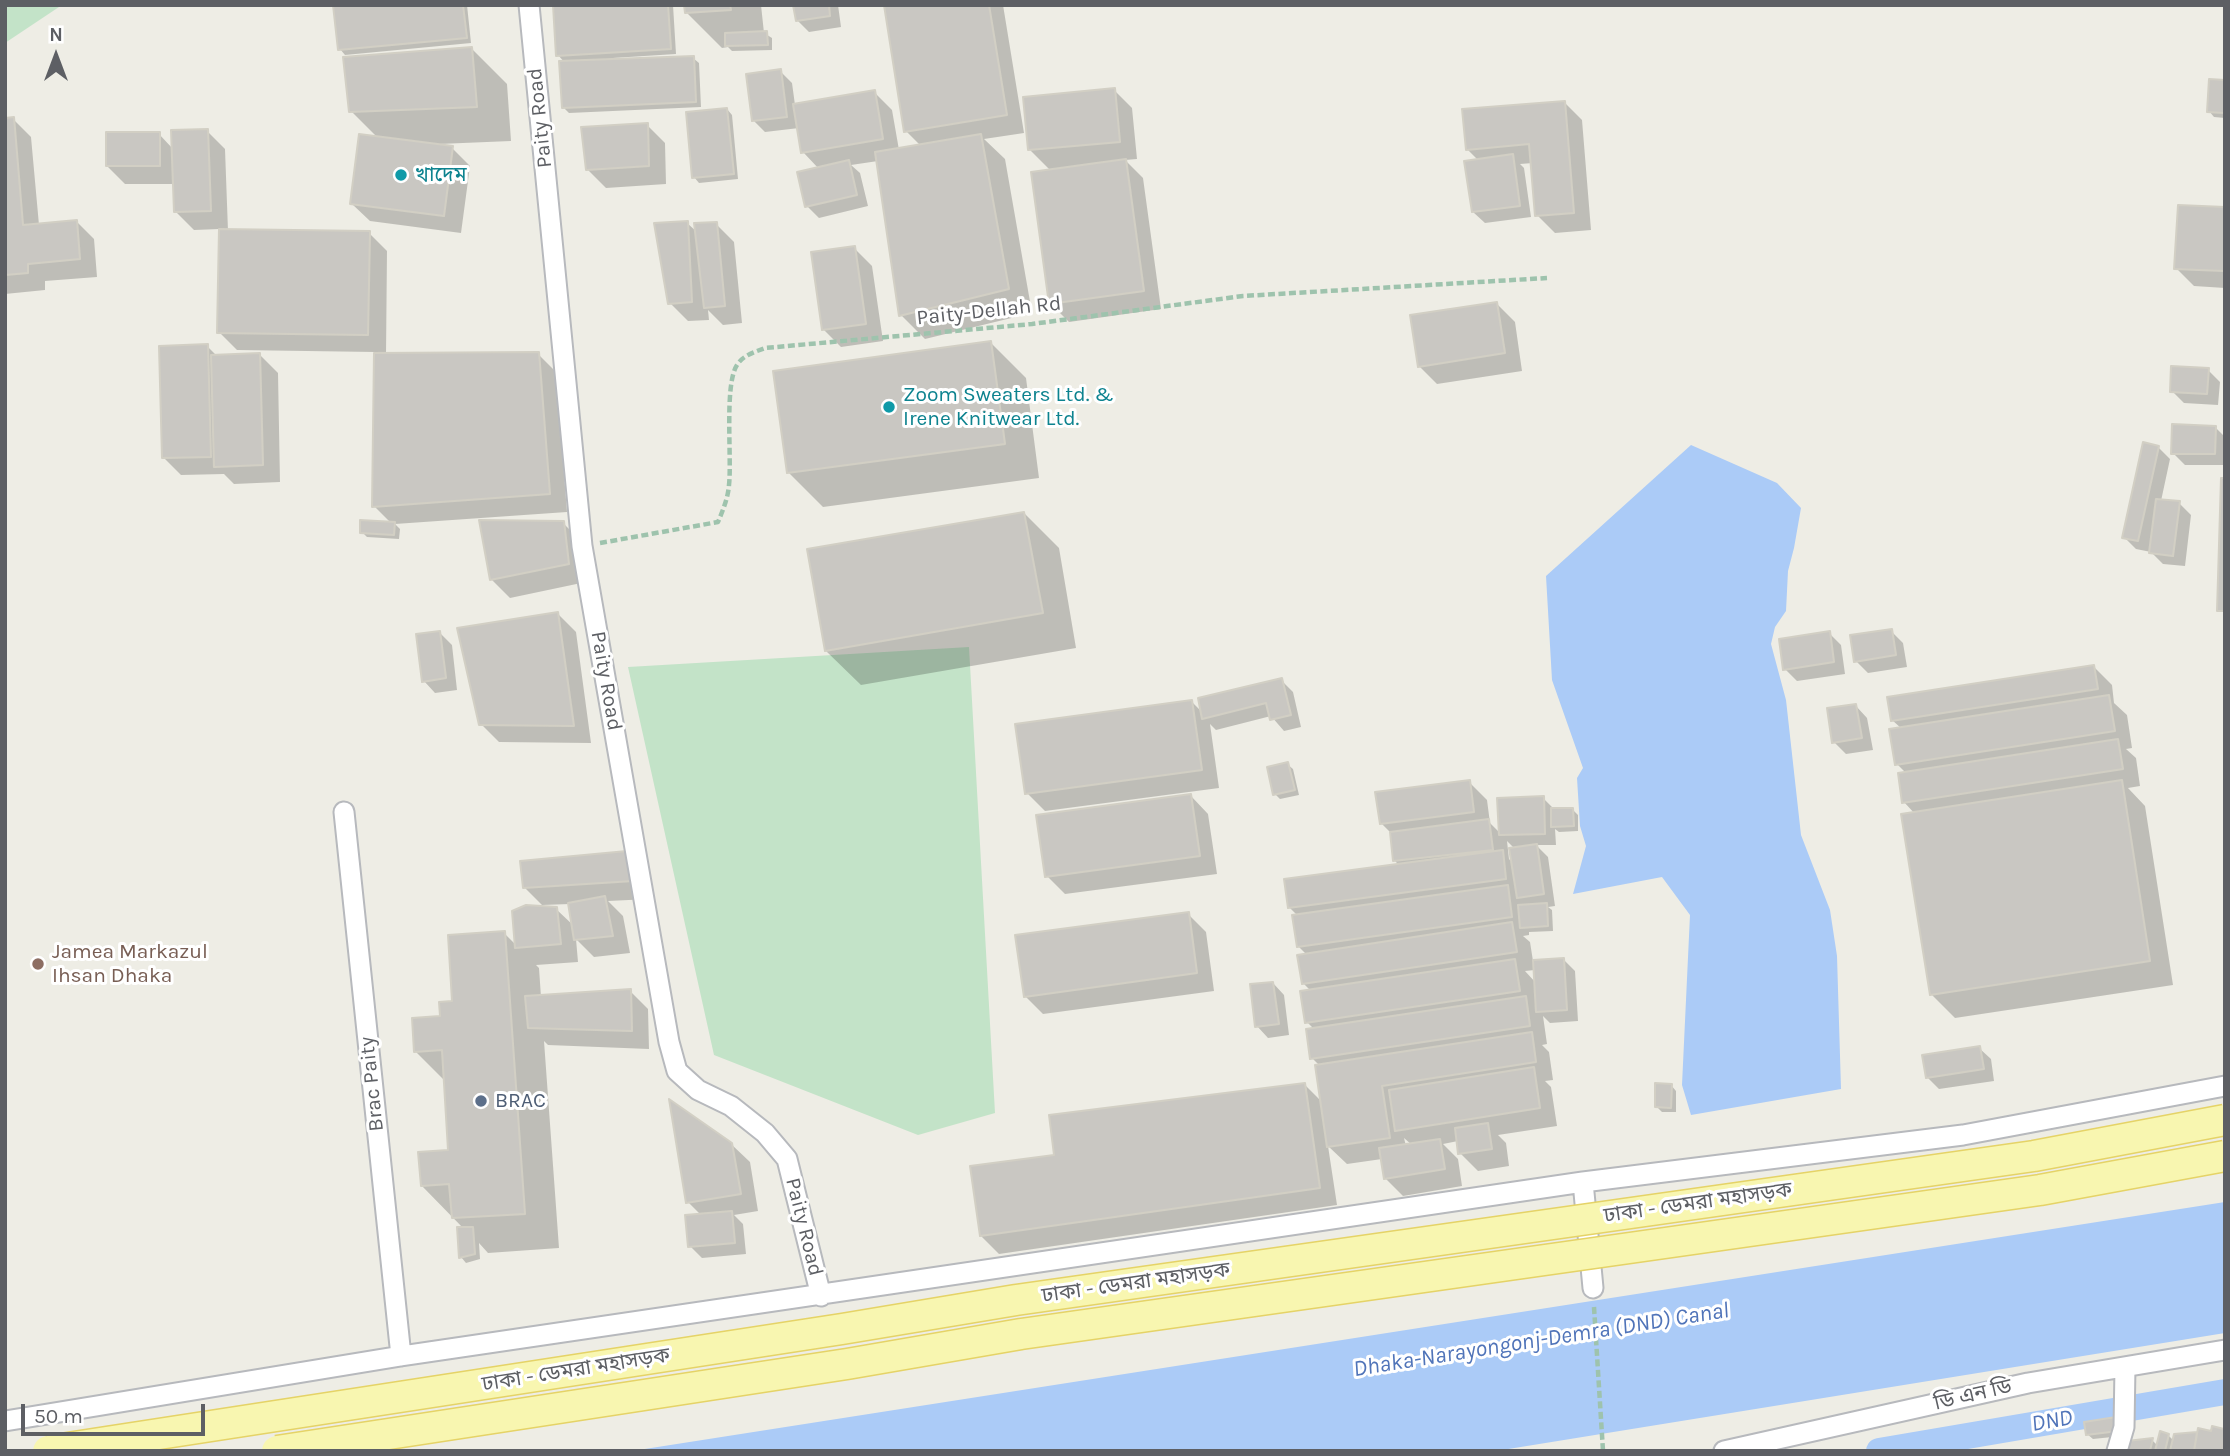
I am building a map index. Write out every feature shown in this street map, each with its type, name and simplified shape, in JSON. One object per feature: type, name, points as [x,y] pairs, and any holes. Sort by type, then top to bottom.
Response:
[{"type":"main road","name":"ঢাকা - ডেমরা মহাসড়ক","points":[[48,1451],[1016,1300],[2034,1156],[2225,1120]]},
{"type":"main road","name":"ঢাকা - ডেমরা মহাসড়ক","points":[[277,1451],[847,1364],[1021,1334],[2040,1190],[2225,1156]]},
{"type":"street","name":"Paity Road","points":[[529,5],[582,546],[669,1042],[677,1071],[698,1090],[731,1106],[756,1126],[787,1159],[821,1296]]},
{"type":"street","name":"Brac Paity","points":[[344,812],[401,1356]]},
{"type":"street","points":[[5,1422],[401,1356],[1583,1182],[1963,1135],[2225,1086]]},
{"type":"street","points":[[1583,1182],[1593,1288]]},
{"type":"street","name":"ডি এন ডি","points":[[1724,1451],[2028,1383],[2225,1350]]},
{"type":"street","points":[[2117,1451],[2124,1427],[2125,1367]]},
{"type":"path","name":"Paity-Dellah Rd","points":[[582,546],[718,522],[726,503],[729,485],[732,375],[738,363],[747,355],[765,348],[1032,324],[1242,296],[1547,278]]},
{"type":"path","points":[[1593,1288],[1603,1451]]},
{"type":"green space","points":[[5,5],[62,5],[5,43]]},
{"type":"green space","points":[[969,647],[995,1113],[918,1135],[714,1055],[628,667]]},
{"type":"water","points":[[1691,445],[1777,483],[1801,508],[1788,571],[1786,611],[1775,627],[1771,644],[1786,700],[1801,835],[1830,910],[1837,956],[1841,1089],[1691,1115],[1682,1085],[1690,915],[1662,877],[1573,894],[1586,846],[1580,826],[1577,778],[1583,768],[1552,680],[1546,576]]},
{"type":"water","name":"Dhaka-Narayongonj-Demra (DND) Canal","points":[[2225,1202],[2225,1333],[1496,1451],[632,1451]]},
{"type":"building","points":[[333,5],[463,5],[467,38],[338,50]]},
{"type":"building","points":[[553,5],[668,5],[671,49],[556,56]]},
{"type":"building","points":[[684,5],[730,5],[731,10],[685,13]]},
{"type":"building","points":[[793,5],[829,5],[830,16],[796,21]]},
{"type":"building","points":[[884,5],[989,5],[1007,115],[904,132]]},
{"type":"building","points":[[767,31],[768,45],[725,46],[725,33]]},
{"type":"building","points":[[472,47],[477,107],[349,112],[343,57]]},
{"type":"building","points":[[694,56],[696,102],[562,108],[559,61]]},
{"type":"building","points":[[781,69],[787,117],[752,121],[746,74]]},
{"type":"building","points":[[2209,79],[2225,80],[2224,113],[2207,112]]},
{"type":"building","points":[[1115,88],[1120,142],[1028,150],[1023,97]]},
{"type":"building","points":[[875,90],[883,139],[801,153],[793,104]]},
{"type":"building","points":[[1565,101],[1574,213],[1535,216],[1529,144],[1466,150],[1462,109]]},
{"type":"building","points":[[727,108],[734,174],[692,178],[686,112]]},
{"type":"building","points":[[14,117],[23,225],[77,220],[80,259],[28,264],[28,273],[5,275],[5,118]]},
{"type":"building","points":[[648,123],[649,166],[586,170],[581,127]]},
{"type":"building","points":[[208,129],[211,211],[174,212],[171,130]]},
{"type":"building","points":[[106,132],[160,132],[160,166],[106,166]]},
{"type":"building","name":"খাদেম","points":[[359,134],[453,146],[444,216],[350,204]]},
{"type":"building","points":[[981,134],[1009,289],[899,316],[875,152]]},
{"type":"building","points":[[1513,154],[1520,206],[1472,212],[1464,161]]},
{"type":"building","points":[[1126,159],[1144,291],[1049,304],[1031,172]]},
{"type":"building","points":[[849,160],[857,195],[805,207],[797,172]]},
{"type":"building","points":[[2178,205],[2225,207],[2225,271],[2174,269]]},
{"type":"building","points":[[688,221],[692,302],[668,304],[654,223]]},
{"type":"building","points":[[717,222],[725,306],[704,308],[694,223]]},
{"type":"building","points":[[219,229],[370,231],[368,335],[217,333]]},
{"type":"building","points":[[855,246],[866,324],[822,330],[811,252]]},
{"type":"building","points":[[1497,302],[1505,353],[1418,367],[1410,315]]},
{"type":"building","name":"Zoom Sweaters Ltd. & Irene Knitwear Ltd.","points":[[991,341],[1005,444],[787,473],[773,371]]},
{"type":"building","points":[[208,344],[211,457],[162,458],[159,346]]},
{"type":"building","points":[[539,352],[550,494],[372,507],[374,353]]},
{"type":"building","points":[[260,353],[263,465],[214,467],[211,355]]},
{"type":"building","points":[[2171,366],[2209,368],[2207,394],[2170,392]]},
{"type":"building","points":[[2172,424],[2216,426],[2215,454],[2171,454]]},
{"type":"building","points":[[2143,442],[2159,446],[2138,541],[2122,538]]},
{"type":"building","points":[[2221,478],[2225,478],[2225,611],[2217,611]]},
{"type":"building","points":[[2156,499],[2180,501],[2173,556],[2149,553]]},
{"type":"building","points":[[1024,512],[1043,613],[825,651],[807,549]]},
{"type":"building","points":[[360,520],[395,522],[394,535],[360,533]]},
{"type":"building","points":[[479,520],[564,521],[569,564],[490,580]]},
{"type":"building","points":[[558,612],[574,726],[479,725],[457,628]]},
{"type":"building","points":[[1892,629],[1896,655],[1854,662],[1850,635]]},
{"type":"building","points":[[440,631],[446,678],[422,682],[416,634]]},
{"type":"building","points":[[1830,631],[1834,662],[1783,670],[1779,639]]},
{"type":"building","points":[[2094,665],[2098,689],[1891,721],[1887,697]]},
{"type":"building","points":[[1282,678],[1291,715],[1270,720],[1266,703],[1202,719],[1198,698]]},
{"type":"building","points":[[2109,695],[2115,731],[1895,765],[1889,729]]},
{"type":"building","points":[[1192,700],[1202,770],[1025,794],[1015,724]]},
{"type":"building","points":[[1856,704],[1862,738],[1832,743],[1827,708]]},
{"type":"building","points":[[2118,739],[2123,769],[1902,803],[1898,773]]},
{"type":"building","points":[[1288,762],[1295,790],[1273,795],[1267,767]]},
{"type":"building","points":[[1470,780],[1474,812],[1380,824],[1375,792]]},
{"type":"building","points":[[2122,780],[2150,961],[1930,995],[1901,814]]},
{"type":"building","points":[[1191,794],[1200,856],[1045,877],[1036,815]]},
{"type":"building","points":[[1544,796],[1545,834],[1499,835],[1497,798]]},
{"type":"building","points":[[1551,808],[1573,808],[1574,826],[1551,827]]},
{"type":"building","points":[[1489,819],[1493,850],[1393,861],[1390,832]]},
{"type":"building","points":[[1537,844],[1544,894],[1517,898],[1509,848]]},
{"type":"building","points":[[1503,850],[1506,879],[1288,908],[1284,879]]},
{"type":"building","points":[[627,851],[633,881],[523,888],[520,861]]},
{"type":"building","points":[[1508,885],[1512,917],[1297,947],[1292,915]]},
{"type":"building","points":[[605,896],[613,936],[574,940],[568,903]]},
{"type":"building","points":[[1547,903],[1548,926],[1520,928],[1518,905]]},
{"type":"building","points":[[526,905],[557,907],[561,944],[515,948],[512,911]]},
{"type":"building","points":[[1189,912],[1197,973],[1024,997],[1015,935]]},
{"type":"building","points":[[1512,922],[1517,952],[1302,984],[1297,955]]},
{"type":"building","name":"BRAC","points":[[505,931],[525,1214],[452,1218],[449,1184],[421,1186],[418,1152],[448,1150],[442,1050],[414,1052],[412,1018],[440,1016],[439,1002],[452,1001],[448,935]]},
{"type":"building","points":[[1564,958],[1567,1010],[1536,1012],[1533,960]]},
{"type":"building","points":[[1515,959],[1520,991],[1305,1023],[1300,991]]},
{"type":"building","points":[[1273,982],[1279,1024],[1255,1027],[1250,984]]},
{"type":"building","points":[[631,989],[632,1031],[528,1028],[525,996]]},
{"type":"building","points":[[1526,996],[1530,1026],[1310,1059],[1306,1029]]},
{"type":"building","points":[[1532,1032],[1536,1062],[1382,1086],[1390,1138],[1327,1147],[1315,1065]]},
{"type":"building","points":[[1980,1046],[1984,1069],[1926,1078],[1922,1055]]},
{"type":"building","points":[[1534,1067],[1540,1108],[1395,1131],[1389,1090]]},
{"type":"building","points":[[1305,1083],[1320,1188],[980,1236],[970,1166],[1054,1155],[1049,1115]]},
{"type":"building","points":[[1655,1083],[1672,1084],[1671,1108],[1655,1107]]},
{"type":"building","points":[[669,1099],[732,1143],[741,1194],[686,1203]]},
{"type":"building","points":[[1488,1123],[1492,1149],[1458,1154],[1455,1128]]},
{"type":"building","points":[[1440,1139],[1445,1169],[1384,1179],[1379,1148]]},
{"type":"building","points":[[732,1211],[735,1243],[688,1247],[685,1215]]},
{"type":"building","points":[[457,1227],[473,1227],[475,1254],[459,1258]]},
{"type":"building","points":[[2116,1417],[2118,1431],[2086,1435],[2084,1422]]},
{"type":"building","points":[[2212,1426],[2225,1427],[2225,1451],[2194,1451],[2198,1428],[2211,1431]]},
{"type":"building","points":[[2160,1431],[2169,1434],[2165,1451],[2155,1451]]},
{"type":"building","points":[[2197,1432],[2194,1451],[2170,1451],[2174,1434]]},
{"type":"building","points":[[2153,1438],[2150,1451],[2124,1451],[2127,1441]]},
{"type":"waterway","name":"DND","points":[[1879,1451],[2225,1392]]},
{"type":"place","name":"খাদেম","points":[[401,175]]},
{"type":"place","name":"Zoom Sweaters Ltd. & Irene Knitwear Ltd.","points":[[889,407]]},
{"type":"place","name":"Jamea Markazul Ihsan Dhaka","points":[[38,964]]},
{"type":"place","name":"BRAC","points":[[481,1101]]}]
